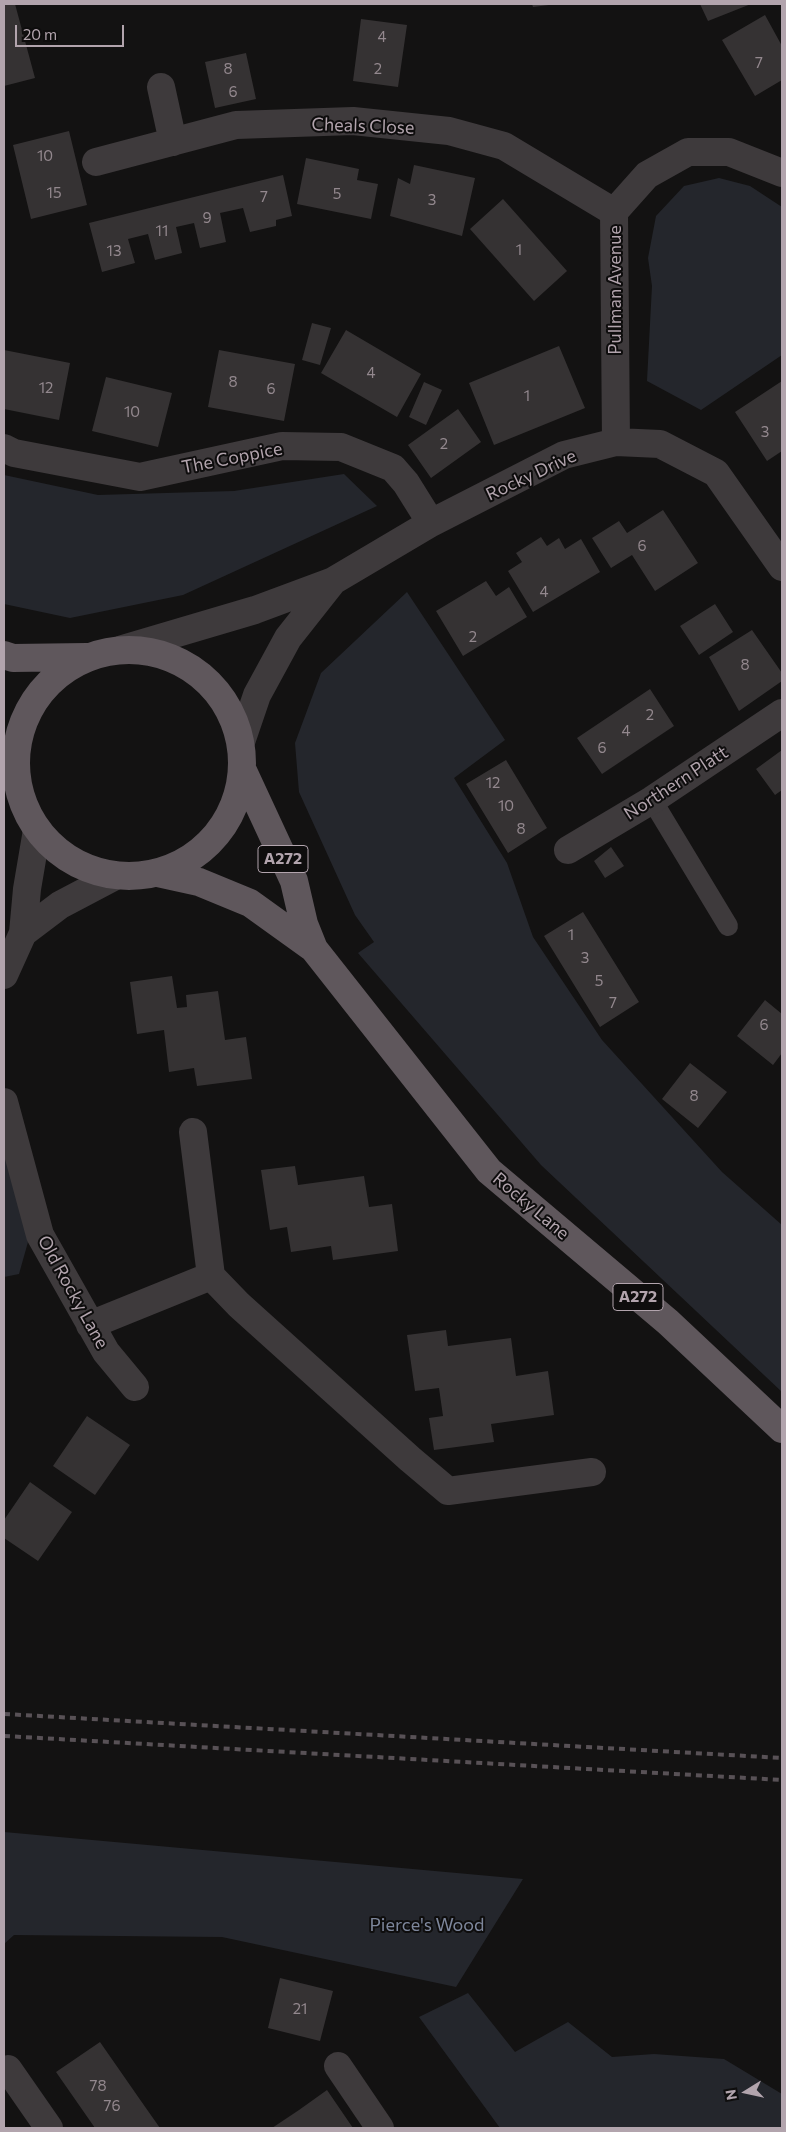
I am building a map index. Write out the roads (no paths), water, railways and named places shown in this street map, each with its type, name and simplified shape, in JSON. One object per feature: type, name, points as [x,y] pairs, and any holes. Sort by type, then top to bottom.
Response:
[{"type":"highway","points":[[4,655],[13,658],[87,657],[123,649],[156,652],[186,665],[211,684],[230,711],[240,742],[242,771],[238,796],[230,816],[212,841],[187,861],[158,873],[137,877],[115,876],[90,870],[67,859],[51,846],[37,830],[24,806],[4,780]]},
{"type":"highway","points":[[24,806],[17,774],[16,749],[29,710],[41,691],[54,678],[87,657]]},
{"type":"highway","name":"Rocky Lane","points":[[242,771],[294,881],[304,924],[314,950]]},
{"type":"highway","name":"Rocky Lane","points":[[158,873],[199,882],[250,903],[314,950],[489,1171],[668,1322],[782,1429]]},
{"type":"street","points":[[161,87],[173,142]]},
{"type":"street","name":"Cheals Close","points":[[96,162],[236,125],[353,121],[449,131],[504,146],[614,212]]},
{"type":"street","name":"Pullman Avenue","points":[[616,442],[614,212],[647,175],[688,152],[729,152],[782,173]]},
{"type":"street","name":"Rocky Drive","points":[[123,649],[255,610],[333,581],[431,523],[564,455],[616,442],[660,444],[716,473],[782,567]]},
{"type":"street","name":"The Coppice","points":[[4,448],[14,453],[140,477],[282,446],[341,447],[393,468],[406,483],[431,523]]},
{"type":"street","name":"Rocky Drive","points":[[240,742],[257,695],[288,638],[333,581]]},
{"type":"street","name":"Northern Platt","points":[[568,850],[652,800],[782,713]]},
{"type":"street","points":[[4,975],[23,933],[27,889],[37,830]]},
{"type":"street","points":[[23,933],[60,905],[115,876]]},
{"type":"street","name":"Old Rocky Lane","points":[[4,1102],[40,1235],[106,1352],[135,1387]]},
{"type":"street","points":[[193,1132],[211,1276],[239,1305],[448,1491],[592,1472]]},
{"type":"street","points":[[90,1325],[211,1276]]},
{"type":"street","points":[[338,2066],[380,2128]]},
{"type":"street","points":[[8,2070],[50,2128]]},
{"type":"lane","points":[[652,800],[728,926]]},
{"type":"railway","points":[[4,1714],[782,1758]]},
{"type":"railway","points":[[4,1736],[782,1780]]},
{"type":"park label","name":"Pierce's Wood","points":[[427,1925]]}]
